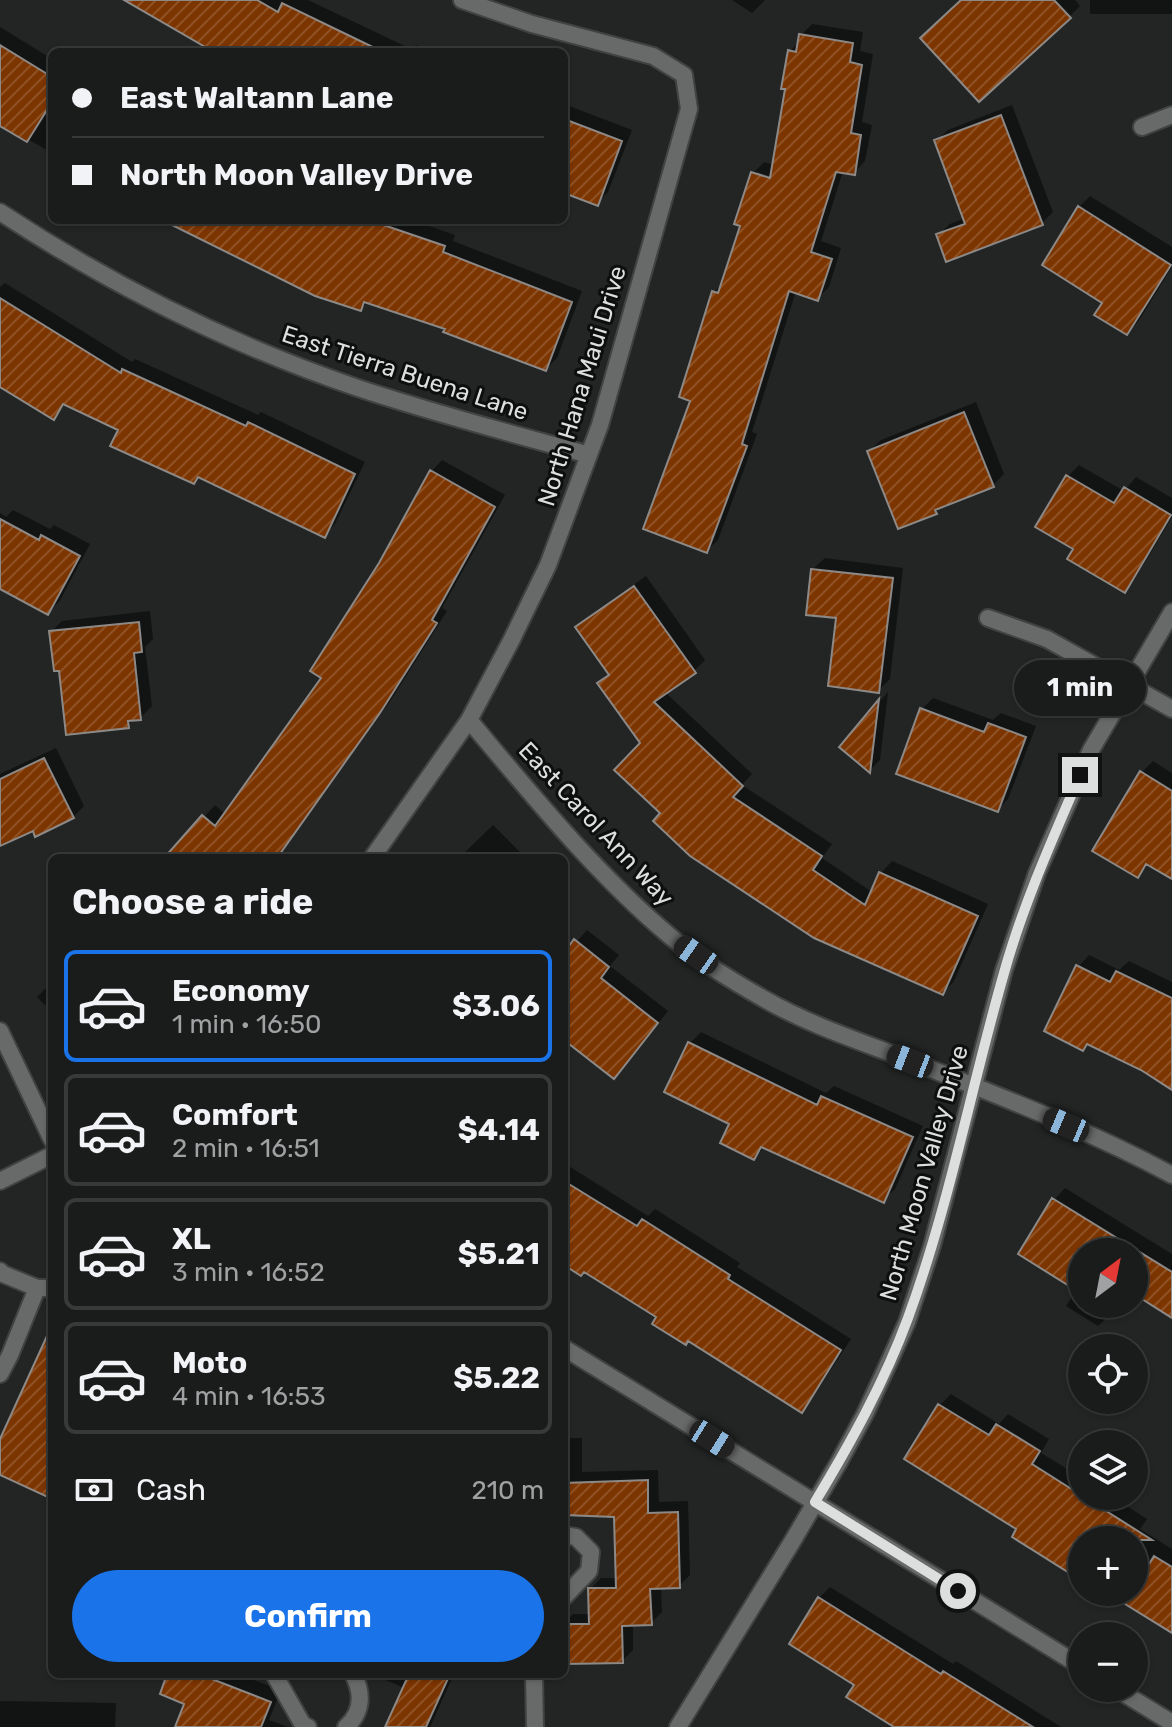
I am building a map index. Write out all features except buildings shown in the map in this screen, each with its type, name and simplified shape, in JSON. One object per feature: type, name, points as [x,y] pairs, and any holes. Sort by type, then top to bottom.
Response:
[{"type":"street","name":"North Hana Maui Drive","points":[[375,854],[469,720],[548,565],[600,425],[689,109],[684,75],[653,56],[532,24],[462,0]]},
{"type":"street","points":[[1142,127],[1172,115]]},
{"type":"street","name":"East Tierra Buena Lane","points":[[0,212],[105,277],[269,355],[354,387],[589,455]]},
{"type":"street","name":"North Moon Valley Drive","points":[[678,1727],[865,1414],[907,1322],[932,1246],[1004,970],[1037,873],[1091,750],[1172,612]]},
{"type":"street","points":[[988,618],[1047,639],[1172,709]]},
{"type":"street","name":"East Carol Ann Way","points":[[469,720],[632,902],[673,938],[719,971],[767,1001],[806,1020],[1092,1135],[1172,1175]]},
{"type":"street","points":[[0,1031],[48,1132]]},
{"type":"street","points":[[0,1181],[48,1157]]},
{"type":"street","points":[[0,1271],[44,1288],[0,1374]]},
{"type":"street","points":[[568,1350],[1068,1658]]},
{"type":"street","points":[[568,1536],[576,1537],[591,1552],[589,1571],[568,1593]]},
{"type":"street","points":[[276,1678],[303,1725],[308,1727]]},
{"type":"street","points":[[348,1726],[355,1718],[361,1700],[354,1678]]},
{"type":"street","points":[[534,1678],[535,1727]]},
{"type":"street","points":[[1138,1702],[1172,1723]]},
{"type":"route","points":[[958,1591],[815,1502],[865,1414],[907,1322],[932,1246],[1004,970],[1037,873],[1080,775]]}]
